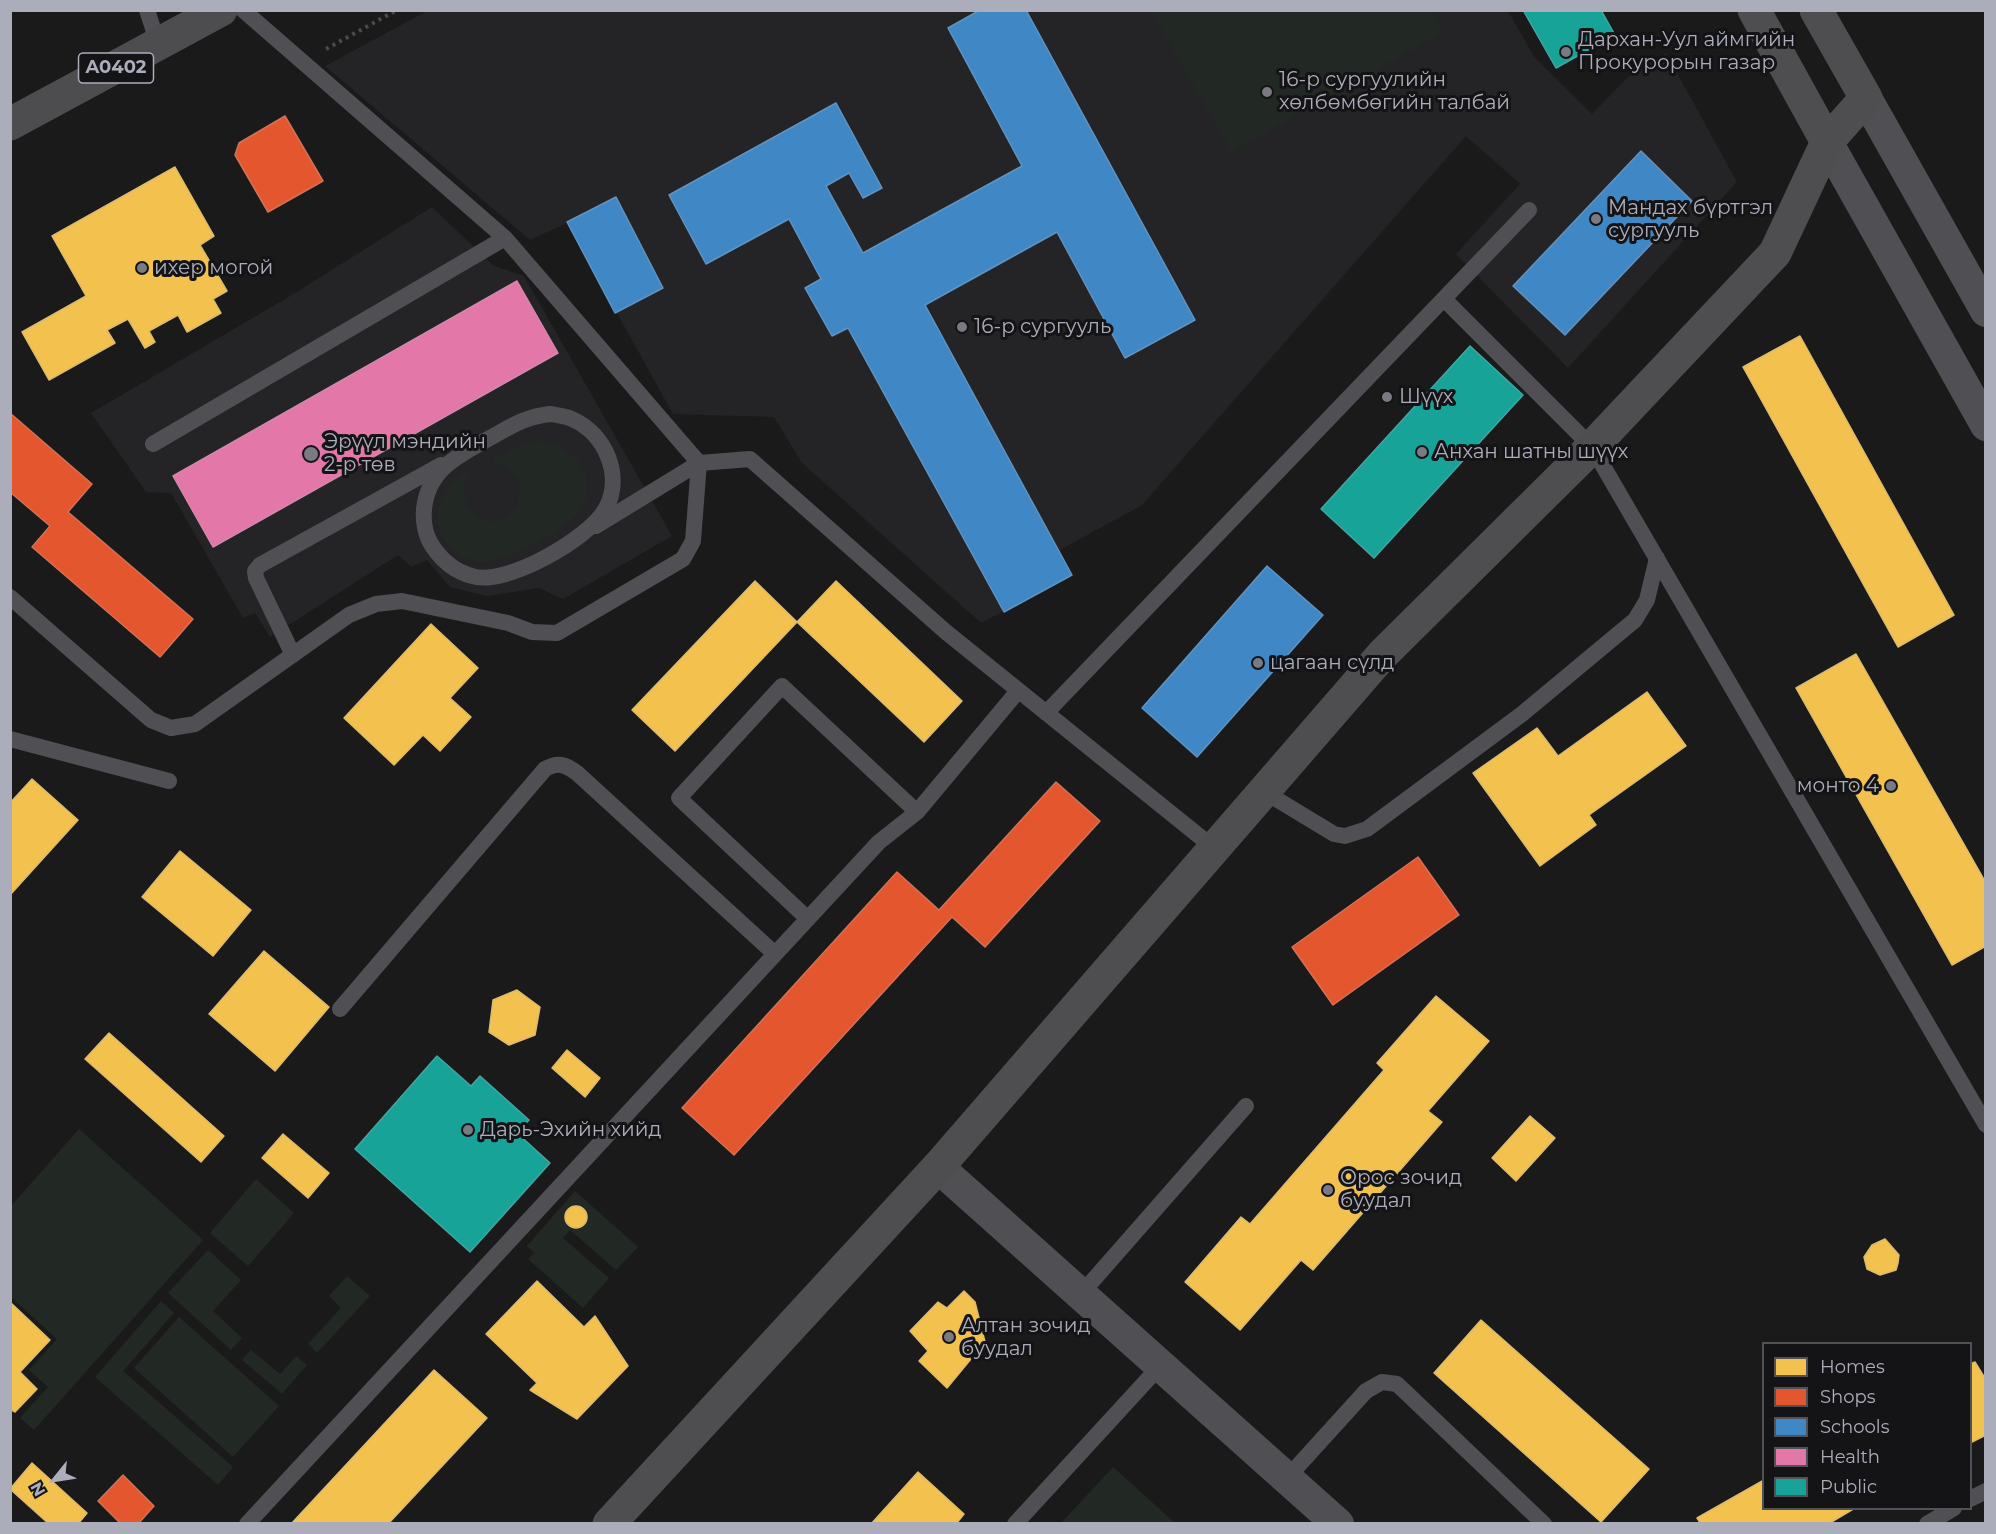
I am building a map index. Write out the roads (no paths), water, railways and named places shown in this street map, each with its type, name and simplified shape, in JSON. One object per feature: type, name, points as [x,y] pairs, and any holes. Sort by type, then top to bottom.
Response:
[{"type":"highway","name":"A0402","points":[[10,124],[221,10]]},
{"type":"main road","points":[[1754,10],[1827,142]]},
{"type":"main road","points":[[609,1524],[938,1167],[1382,655],[1592,447],[1775,253],[1827,142],[1866,98],[1816,10]]},
{"type":"street","points":[[1866,98],[1986,311]]},
{"type":"street","points":[[1827,142],[1986,425]]},
{"type":"street","points":[[938,1167],[1338,1524]]},
{"type":"lane","points":[[147,10],[158,44]]},
{"type":"lane","points":[[10,597],[151,720],[171,728],[195,724],[349,615],[376,604],[402,601],[508,623],[532,632],[557,633],[683,559],[693,541],[699,463],[506,238],[301,63],[243,10]]},
{"type":"lane","points":[[1046,713],[1529,210]]},
{"type":"lane","points":[[153,444],[506,238]]},
{"type":"lane","points":[[1444,299],[1592,447],[1986,1125]]},
{"type":"lane","points":[[293,655],[255,578],[255,571],[260,565],[528,416],[550,414],[571,418],[590,430],[604,446],[612,466],[612,488],[605,510],[592,526],[575,539]]},
{"type":"lane","points":[[450,460],[435,476],[425,495],[423,517],[427,538],[439,556],[454,570],[475,578],[496,579],[516,573],[699,463],[750,459],[946,632],[1214,848]]},
{"type":"lane","points":[[1263,791],[1334,834],[1345,836],[1367,829],[1522,714],[1635,620],[1647,600],[1657,558]]},
{"type":"lane","points":[[808,919],[679,798],[782,686],[916,812]]},
{"type":"lane","points":[[247,1524],[879,842],[916,812],[1018,690]]},
{"type":"lane","points":[[10,739],[168,782]]},
{"type":"lane","points":[[340,1009],[537,778],[555,764],[566,765],[577,773],[775,954]]},
{"type":"lane","points":[[1081,1294],[1246,1107]]},
{"type":"lane","points":[[1015,1524],[1161,1365]]},
{"type":"lane","points":[[1287,1478],[1366,1391],[1382,1382],[1397,1384],[1544,1524]]},
{"type":"lane","points":[[1972,1498],[1986,1491]]},
{"type":"lane","points":[[1927,1524],[1952,1510]]},
{"type":"place","name":"Дархан-Уул аймгийн Прокурорын газар","points":[[1566,52]]},
{"type":"place","name":"16-р сургуулийн хөлбөмбөгийн талбай","points":[[1267,92]]},
{"type":"place","name":"Мандах бүртгэл сургууль","points":[[1596,219]]},
{"type":"place","name":"ихер могой","points":[[142,268]]},
{"type":"place","name":"16-р сургууль","points":[[962,327]]},
{"type":"place","name":"Шүүх","points":[[1387,397]]},
{"type":"place","name":"Анхан шатны шүүх","points":[[1422,452]]},
{"type":"place","name":"Эрүүл мэндийн 2-р төв","points":[[311,454]]},
{"type":"place","name":"цагаан сүлд","points":[[1258,663]]},
{"type":"place","name":"монто 4","points":[[1891,786]]},
{"type":"place","name":"Дарь-Эхийн хийд","points":[[468,1130]]},
{"type":"place","name":"Орос зочид буудал","points":[[1328,1190]]},
{"type":"place","name":"Алтан зочид буудал","points":[[949,1337]]}]
